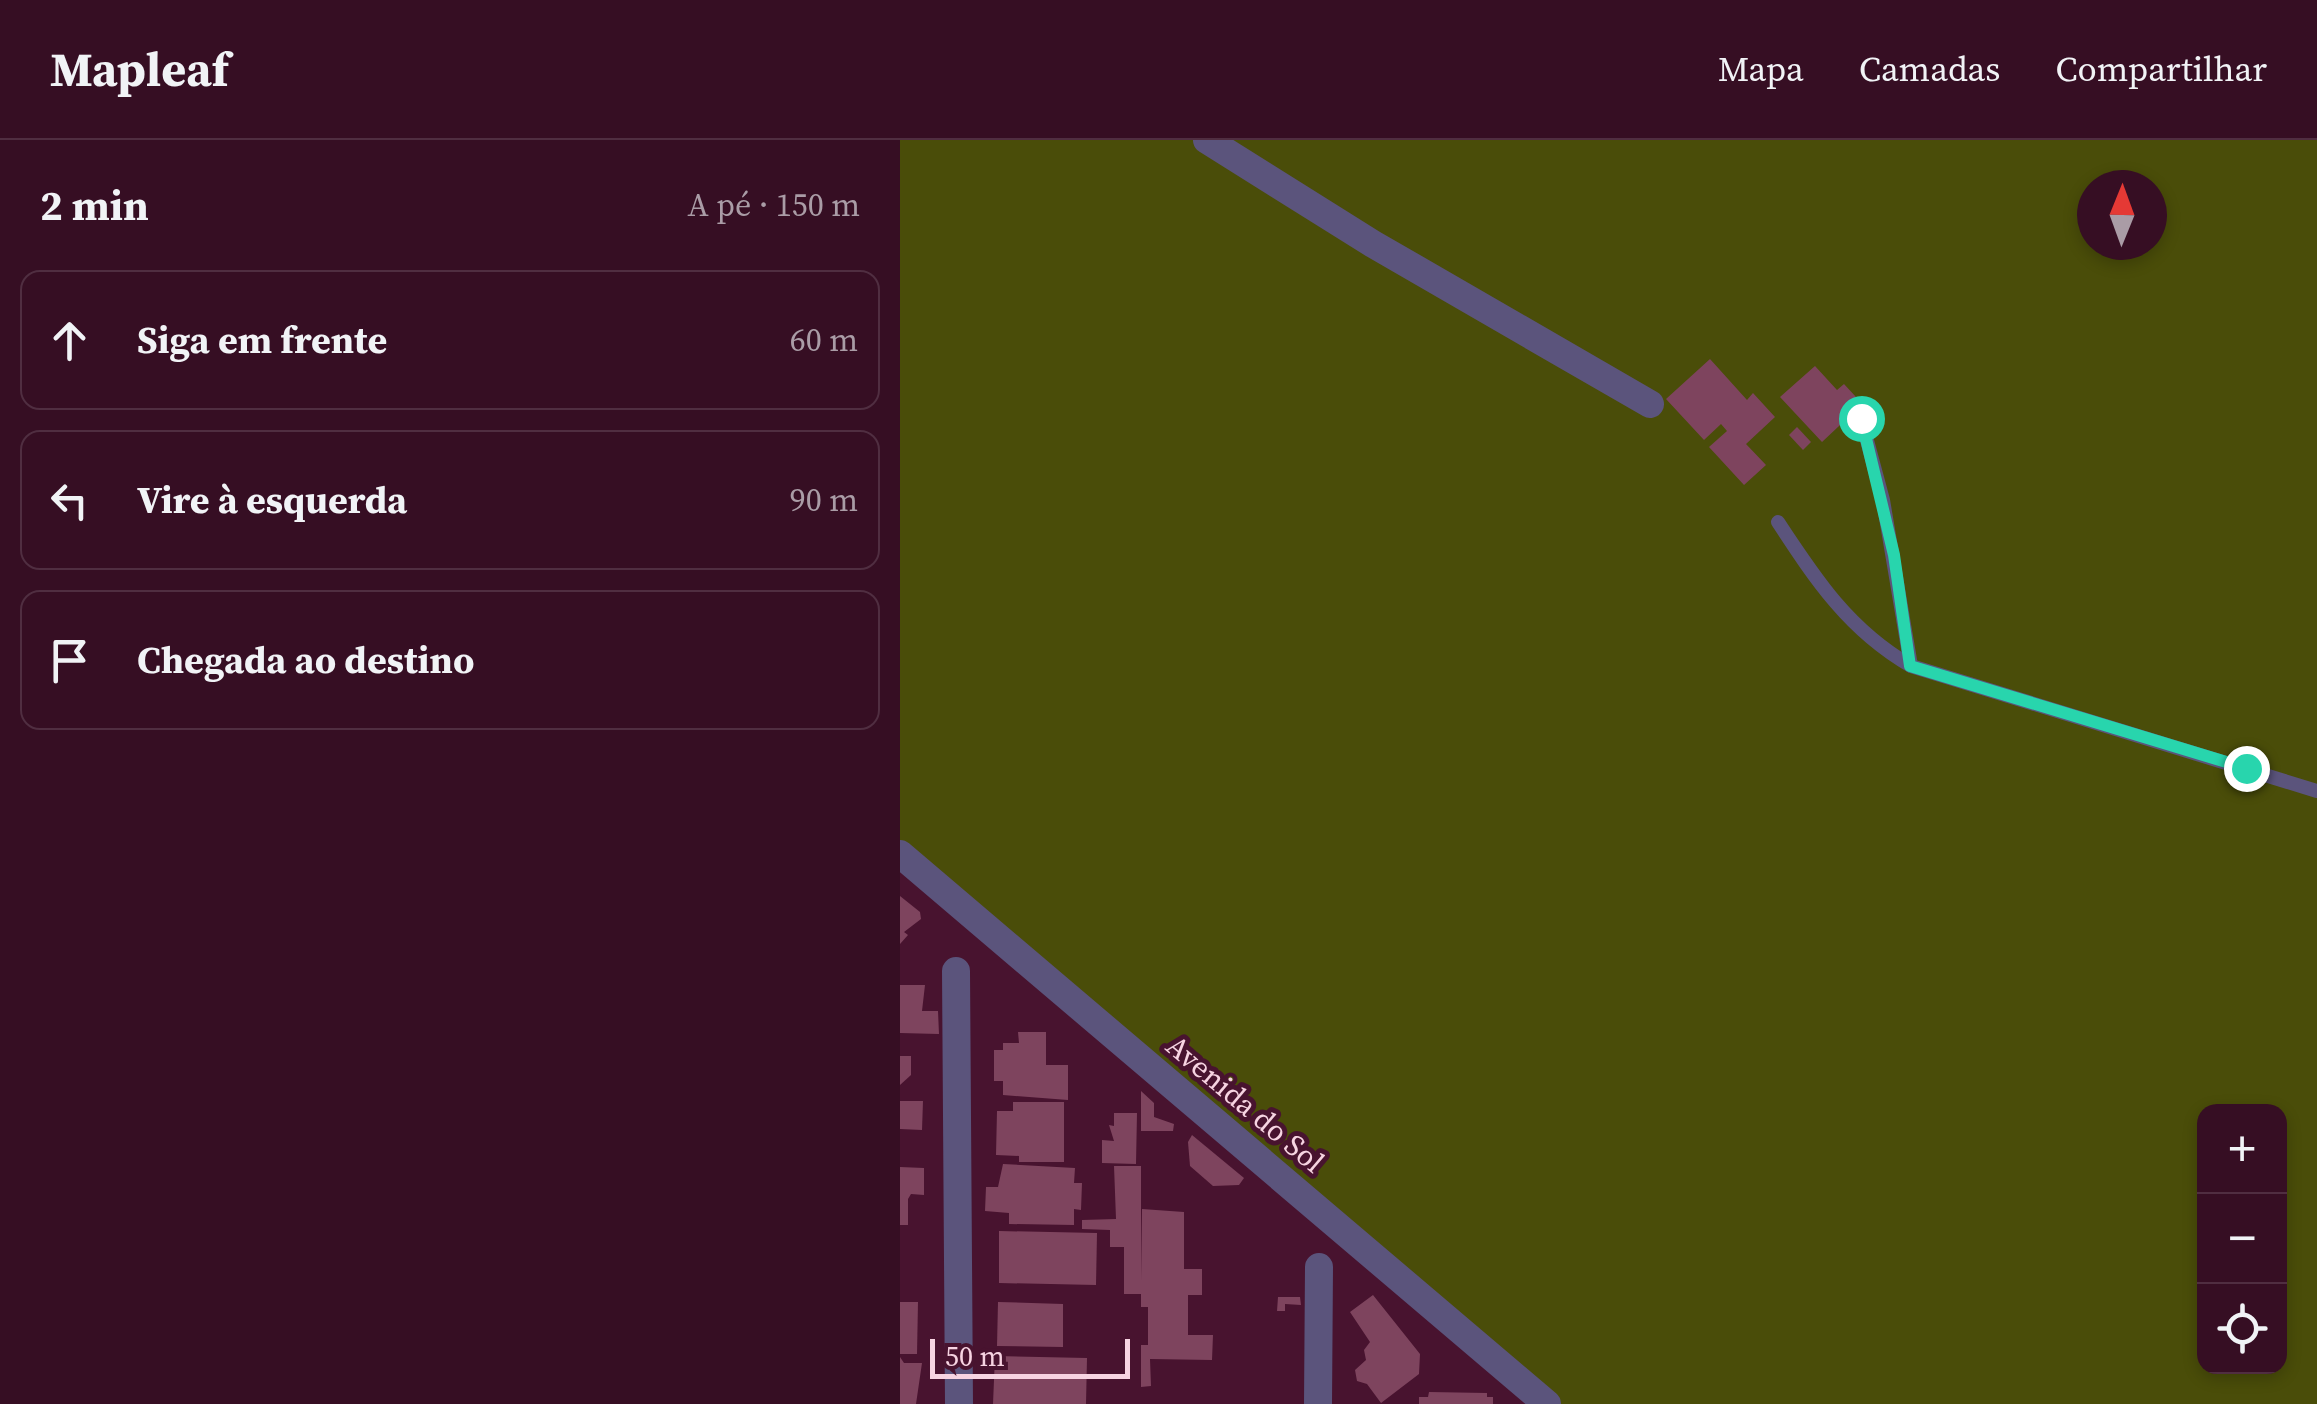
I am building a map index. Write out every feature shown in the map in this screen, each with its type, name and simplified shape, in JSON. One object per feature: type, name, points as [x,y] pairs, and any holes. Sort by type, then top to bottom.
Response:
[{"type":"street","points":[[1207,140],[1650,404]]},
{"type":"street","name":"Avenida do Sol","points":[[900,854],[1548,1404]]},
{"type":"street","points":[[956,971],[959,1404]]},
{"type":"street","points":[[1318,1267],[1318,1404]]},
{"type":"lane","points":[[1861,418],[1899,583],[1910,666]]},
{"type":"lane","points":[[1778,522],[1850,622],[1875,646],[1910,666],[2317,792]]},
{"type":"shaded area","points":[[900,140],[2317,140],[2317,1404],[1558,1404],[900,849]]},
{"type":"building","points":[[1710,359],[1747,400],[1753,393],[1775,417],[1746,444],[1766,465],[1744,485],[1709,447],[1727,431],[1721,424],[1704,440],[1666,399]]},
{"type":"building","points":[[1815,366],[1837,390],[1844,384],[1856,397],[1849,403],[1855,411],[1822,442],[1780,397]]},
{"type":"building","points":[[1797,427],[1811,442],[1803,450],[1789,435]]},
{"type":"building","points":[[900,896],[920,912],[921,919],[904,932],[908,935],[900,944]]},
{"type":"building","points":[[900,985],[925,985],[922,1011],[938,1011],[939,1034],[900,1033]]},
{"type":"building","points":[[1018,1032],[1046,1032],[1046,1065],[1068,1065],[1068,1100],[1003,1095],[1003,1081],[994,1081],[994,1050],[1003,1050],[1003,1043],[1019,1043]]},
{"type":"building","points":[[900,1056],[911,1056],[911,1075],[900,1085]]},
{"type":"building","points":[[1141,1091],[1154,1103],[1154,1117],[1174,1124],[1173,1131],[1141,1131]]},
{"type":"building","points":[[900,1101],[923,1101],[922,1130],[900,1129]]},
{"type":"building","points":[[1013,1102],[1064,1102],[1064,1162],[1019,1162],[1019,1156],[996,1155],[997,1111],[1013,1111]]},
{"type":"building","points":[[1114,1113],[1137,1113],[1136,1164],[1102,1163],[1102,1140],[1114,1141],[1109,1125],[1114,1126]]},
{"type":"building","points":[[1192,1135],[1244,1178],[1239,1185],[1213,1186],[1190,1166],[1188,1142]]},
{"type":"building","points":[[1003,1164],[1075,1168],[1074,1183],[1082,1183],[1081,1210],[1074,1209],[1074,1225],[1009,1224],[1009,1213],[985,1211],[986,1187],[998,1187]]},
{"type":"building","points":[[1114,1166],[1141,1166],[1141,1281],[1142,1209],[1184,1212],[1184,1269],[1202,1269],[1202,1295],[1188,1295],[1188,1335],[1213,1335],[1212,1360],[1150,1359],[1151,1386],[1141,1387],[1141,1345],[1148,1345],[1148,1307],[1141,1307],[1141,1294],[1124,1294],[1124,1247],[1110,1247],[1110,1230],[1082,1229],[1082,1220],[1116,1219]]},
{"type":"building","points":[[900,1167],[924,1168],[924,1195],[911,1194],[908,1199],[908,1225],[900,1225]]},
{"type":"building","points":[[999,1231],[1097,1233],[1096,1285],[999,1283]]},
{"type":"building","points":[[1373,1295],[1420,1354],[1419,1374],[1381,1403],[1367,1384],[1357,1381],[1355,1370],[1366,1360],[1364,1350],[1370,1342],[1350,1312]]},
{"type":"building","points":[[1278,1297],[1300,1297],[1301,1305],[1285,1304],[1285,1311],[1277,1311]]},
{"type":"building","points":[[900,1302],[918,1302],[917,1354],[900,1354]]},
{"type":"building","points":[[998,1302],[1063,1304],[1063,1347],[997,1346]]},
{"type":"building","points":[[995,1356],[1087,1358],[1086,1404],[993,1404]]},
{"type":"building","points":[[900,1357],[904,1363],[922,1363],[916,1404],[900,1404]]},
{"type":"building","points":[[1429,1392],[1487,1393],[1487,1397],[1493,1397],[1493,1404],[1419,1404],[1419,1397],[1428,1397]]},
{"type":"route","points":[[1861,418],[1894,555],[1910,666],[2246,768]]}]
